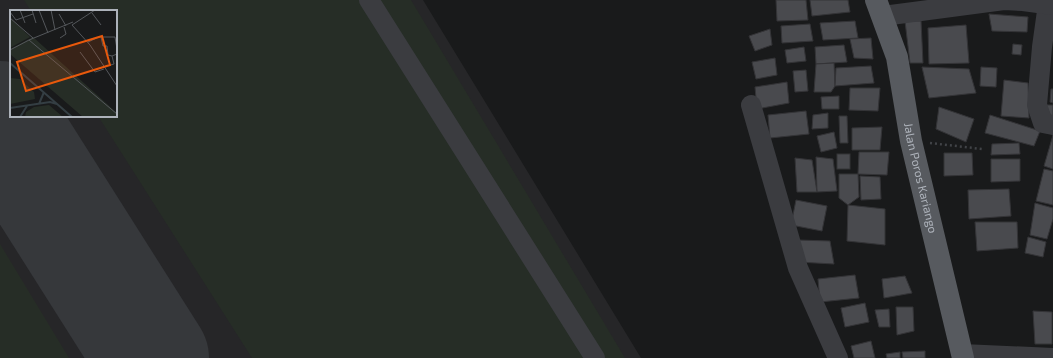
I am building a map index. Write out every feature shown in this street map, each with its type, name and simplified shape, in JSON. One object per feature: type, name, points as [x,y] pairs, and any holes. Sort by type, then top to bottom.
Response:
[{"type":"main road","name":"Jalan Poros Kariango","points":[[880,8],[897,57],[911,140],[962,356]]},
{"type":"street","points":[[369,0],[595,358]]},
{"type":"street","points":[[880,8],[1004,0],[1050,5],[1042,47],[1037,105],[1043,123],[1053,125]]},
{"type":"street","points":[[751,105],[798,268],[838,358]]},
{"type":"street","points":[[962,356],[1053,358]]},
{"type":"path","points":[[911,140],[982,149]]},
{"type":"shaded area","points":[[0,0],[423,0],[641,358],[0,358]]},
{"type":"shaded area","points":[[24,0],[411,0],[625,358],[252,358],[99,117],[117,117],[117,10],[30,10]]},
{"type":"shaded area","points":[[0,244],[69,358],[0,358]]},
{"type":"building","points":[[776,0],[806,0],[808,20],[777,21]]},
{"type":"building","points":[[810,0],[848,0],[850,12],[812,16]]},
{"type":"building","points":[[989,14],[1028,17],[1027,32],[992,31]]},
{"type":"building","points":[[855,21],[858,38],[823,40],[820,23]]},
{"type":"building","points":[[905,21],[921,21],[923,63],[910,63]]},
{"type":"building","points":[[810,24],[813,41],[782,43],[781,26]]},
{"type":"building","points":[[966,25],[969,63],[929,64],[928,28]]},
{"type":"building","points":[[770,29],[772,45],[755,51],[749,36]]},
{"type":"building","points":[[871,38],[873,59],[854,58],[850,39]]},
{"type":"building","points":[[1013,44],[1022,45],[1021,55],[1012,54]]},
{"type":"building","points":[[844,45],[847,62],[816,64],[815,47]]},
{"type":"building","points":[[804,47],[806,61],[787,63],[785,50]]},
{"type":"building","points":[[775,58],[777,75],[756,79],[752,62]]},
{"type":"building","points":[[834,63],[835,86],[831,92],[814,92],[816,64]]},
{"type":"building","points":[[871,66],[874,83],[835,86],[836,68]]},
{"type":"building","points":[[922,67],[969,69],[976,93],[929,98]]},
{"type":"building","points":[[981,67],[997,68],[996,87],[980,86]]},
{"type":"building","points":[[806,70],[808,91],[795,92],[793,71]]},
{"type":"building","points":[[1004,80],[1028,83],[1029,118],[1001,116]]},
{"type":"building","points":[[787,82],[789,103],[757,109],[755,87]]},
{"type":"building","points":[[850,88],[880,88],[878,111],[849,110]]},
{"type":"building","points":[[1051,89],[1053,89],[1053,103],[1050,102]]},
{"type":"building","points":[[839,96],[839,109],[822,109],[821,97]]},
{"type":"building","points":[[1046,105],[1053,105],[1053,121]]},
{"type":"building","points":[[939,107],[974,119],[966,142],[936,129]]},
{"type":"building","points":[[806,111],[809,134],[770,138],[768,115]]},
{"type":"building","points":[[828,113],[828,128],[812,129],[813,115]]},
{"type":"building","points":[[990,115],[1040,131],[1034,146],[985,133]]},
{"type":"building","points":[[839,116],[847,116],[848,143],[840,143]]},
{"type":"building","points":[[882,127],[880,150],[852,150],[852,128]]},
{"type":"building","points":[[834,132],[837,148],[821,152],[817,136]]},
{"type":"building","points":[[1053,135],[1053,169],[1044,166]]},
{"type":"building","points":[[1019,143],[1020,154],[991,155],[992,144]]},
{"type":"building","points":[[859,152],[889,152],[887,175],[858,174]]},
{"type":"building","points":[[944,153],[972,153],[973,175],[944,176]]},
{"type":"building","points":[[837,154],[850,154],[850,169],[837,169]]},
{"type":"building","points":[[816,157],[833,159],[837,191],[817,192]]},
{"type":"building","points":[[795,158],[812,160],[817,192],[797,192]]},
{"type":"building","points":[[991,159],[1020,159],[1020,181],[991,182]]},
{"type":"building","points":[[1044,169],[1053,171],[1053,205],[1036,201]]},
{"type":"building","points":[[839,174],[858,174],[859,197],[848,205],[839,198]]},
{"type":"building","points":[[860,176],[880,177],[881,199],[861,200]]},
{"type":"building","points":[[1009,189],[1011,216],[969,219],[968,190]]},
{"type":"building","points":[[796,200],[827,206],[822,231],[791,225]]},
{"type":"building","points":[[1035,203],[1053,208],[1053,219],[1047,239],[1030,235]]},
{"type":"building","points":[[848,205],[885,209],[885,245],[847,241]]},
{"type":"building","points":[[975,222],[1017,222],[1018,248],[977,251]]},
{"type":"building","points":[[1028,237],[1046,242],[1043,257],[1025,253]]},
{"type":"building","points":[[798,240],[830,241],[834,264],[798,262]]},
{"type":"building","points":[[855,275],[859,298],[820,302],[818,279]]},
{"type":"building","points":[[905,276],[912,293],[884,298],[882,279]]},
{"type":"building","points":[[865,303],[869,322],[845,327],[841,308]]},
{"type":"building","points":[[896,307],[913,307],[914,331],[897,335]]},
{"type":"building","points":[[889,309],[890,327],[879,327],[875,310]]},
{"type":"building","points":[[1033,311],[1052,312],[1052,344],[1035,344]]},
{"type":"building","points":[[871,341],[875,358],[854,358],[851,346]]},
{"type":"building","points":[[925,351],[925,358],[903,358],[902,352]]},
{"type":"building","points":[[900,352],[900,358],[887,358],[886,354]]},
{"type":"taxiway","points":[[0,124],[8,130]]},
{"type":"runway","points":[[0,118],[152,358]]}]
